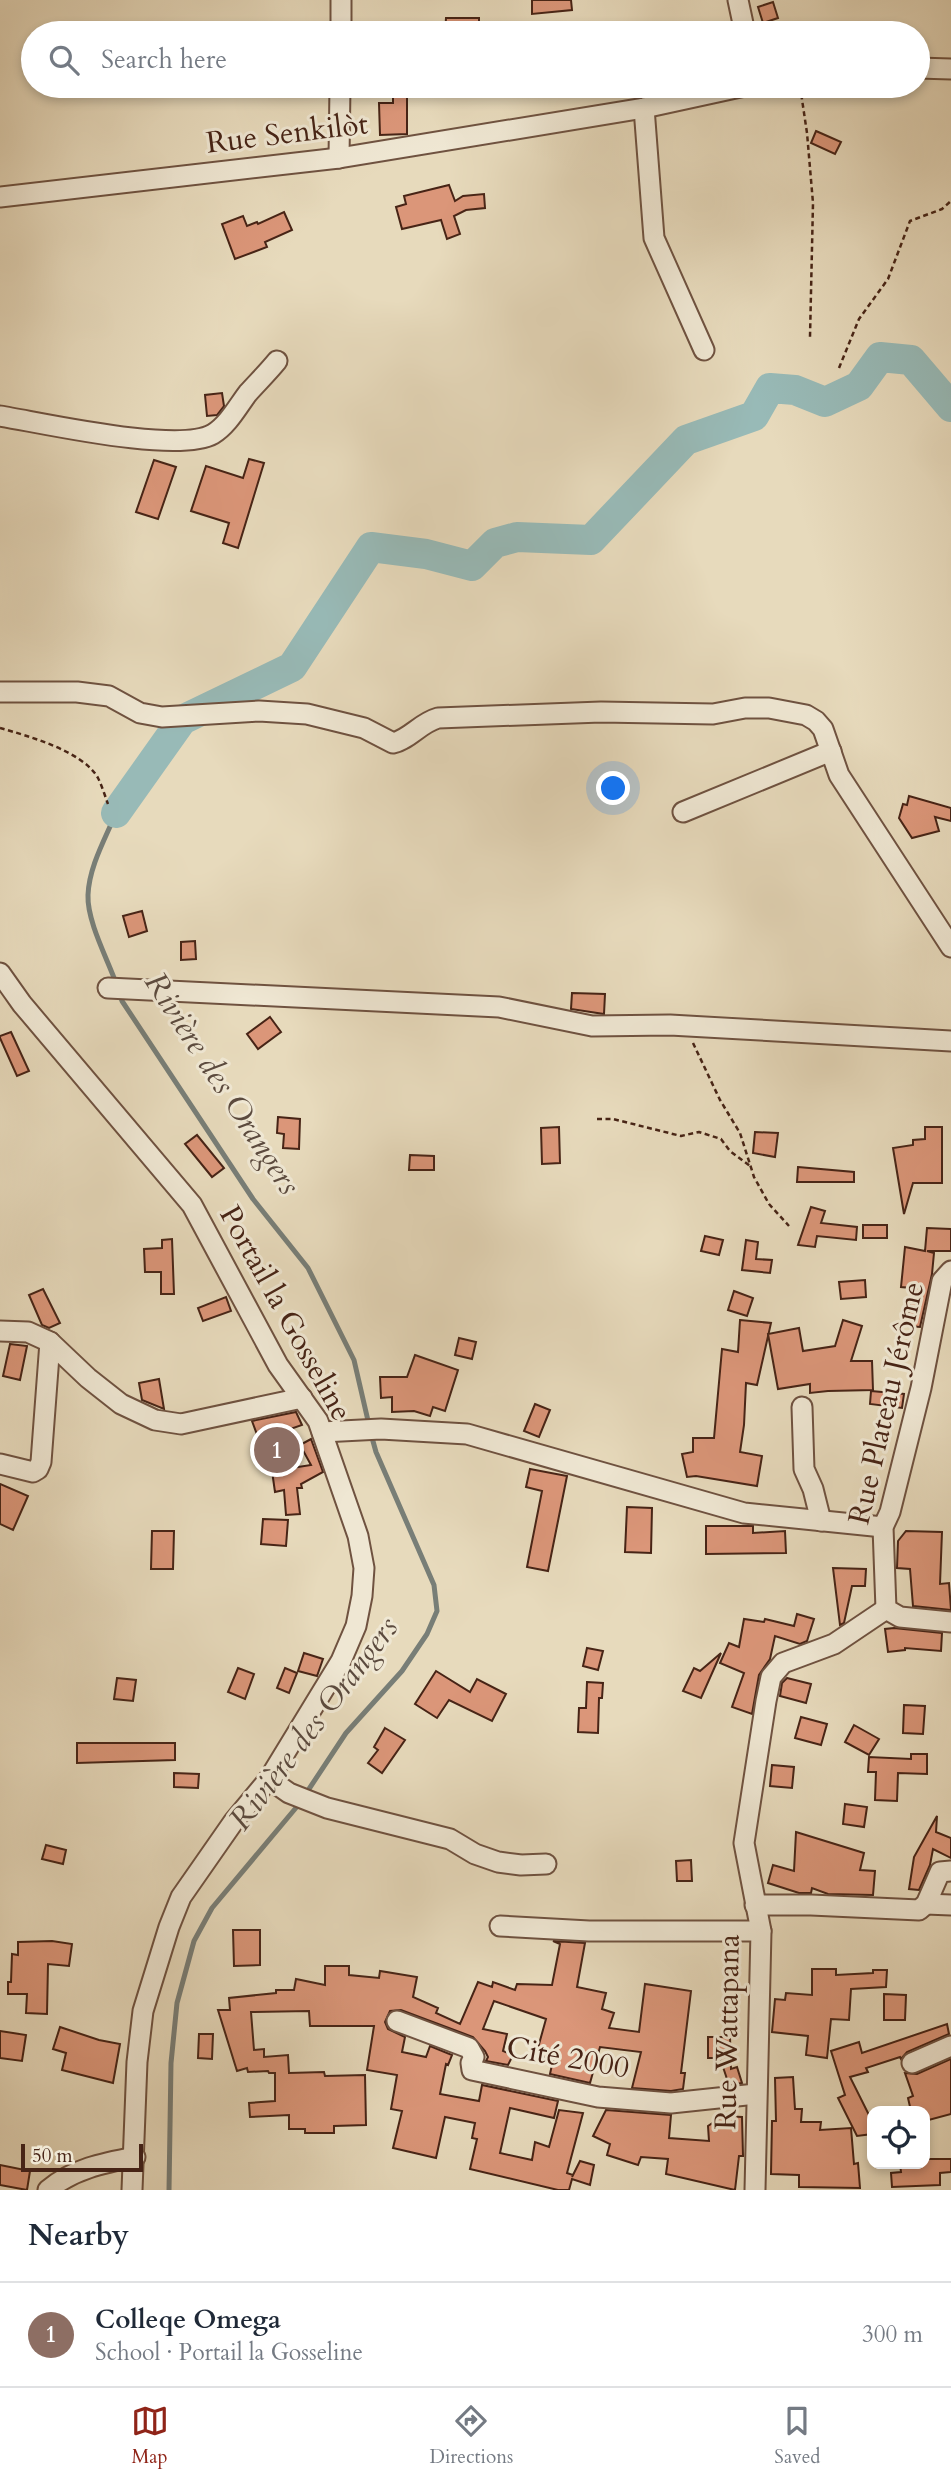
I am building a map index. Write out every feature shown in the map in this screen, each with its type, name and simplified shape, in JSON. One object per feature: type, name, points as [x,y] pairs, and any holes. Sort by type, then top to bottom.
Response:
[{"type":"street","points":[[341,0],[341,21]]},
{"type":"street","points":[[738,0],[742,21]]},
{"type":"street","points":[[930,68],[951,69]]},
{"type":"street","points":[[339,158],[340,98]]},
{"type":"street","name":"Rue Senkilòt","points":[[0,197],[339,158],[644,108],[690,98]]},
{"type":"street","points":[[644,108],[654,238],[705,350]]},
{"type":"street","points":[[0,416],[122,437],[183,440],[202,438],[215,433],[228,420],[277,361]]},
{"type":"street","points":[[0,692],[77,692],[109,696],[141,713],[162,717],[259,711],[307,714],[364,728],[393,743],[438,718],[601,712],[713,714],[745,708],[792,711],[816,721],[823,729],[839,775],[951,947]]},
{"type":"street","points":[[683,812],[831,751]]},
{"type":"street","name":"Portail la Gosseline","points":[[0,973],[22,1004],[192,1205],[278,1364],[318,1421],[358,1536],[364,1568],[356,1626],[341,1661],[269,1779],[234,1821],[181,1897],[143,2011],[137,2062],[132,2190]]},
{"type":"street","points":[[108,988],[499,1007],[592,1026],[670,1025],[951,1041]]},
{"type":"street","name":"Rue Plateau Jérôme","points":[[886,1609],[883,1527],[890,1512],[943,1322],[942,1281],[951,1271]]},
{"type":"street","points":[[0,1331],[28,1332],[50,1342],[88,1378],[121,1404],[155,1420],[181,1424],[302,1398]]},
{"type":"street","points":[[0,1464],[33,1472],[41,1462],[50,1342]]},
{"type":"street","points":[[802,1407],[804,1469],[813,1489],[821,1521]]},
{"type":"street","points":[[322,1432],[381,1429],[467,1434],[744,1513],[883,1527]]},
{"type":"street","points":[[886,1609],[900,1617],[951,1622]]},
{"type":"street","name":"Rue Wattapana","points":[[755,2190],[761,1931],[744,1843],[753,1772],[771,1677],[783,1663],[834,1644],[867,1625],[886,1609]]},
{"type":"street","points":[[269,1779],[289,1793],[327,1808],[450,1839],[475,1854],[498,1862],[546,1864]]},
{"type":"street","points":[[755,1905],[919,1910],[926,1904],[940,1872],[951,1871]]},
{"type":"street","points":[[926,1904],[951,1905]]},
{"type":"street","points":[[500,1926],[589,1931],[761,1931]]},
{"type":"street","name":"Cité 2000","points":[[397,2021],[470,2048],[474,2057],[472,2070],[598,2097],[671,2103],[756,2095]]},
{"type":"street","points":[[912,2063],[951,2046]]},
{"type":"street","points":[[48,2190],[64,2177],[100,2163],[135,2157]]},
{"type":"path","points":[[802,98],[813,203],[810,337]]},
{"type":"path","points":[[839,368],[859,319],[888,279],[910,221],[942,209],[951,201]]},
{"type":"path","points":[[0,728],[20,733],[74,755],[97,776],[108,804]]},
{"type":"path","points":[[693,1042],[720,1100],[740,1133],[754,1177],[769,1204],[789,1226]]},
{"type":"path","points":[[597,1119],[613,1119],[681,1136],[699,1132],[721,1139],[730,1151],[750,1166]]},
{"type":"building","points":[[532,0],[571,0],[572,10],[532,14]]},
{"type":"building","points":[[773,2],[778,18],[762,21],[758,7]]},
{"type":"building","points":[[446,18],[479,18],[479,21],[446,21]]},
{"type":"building","points":[[393,98],[407,98],[407,134],[380,135],[379,103],[393,103]]},
{"type":"building","points":[[816,131],[841,142],[835,154],[811,143]]},
{"type":"building","points":[[449,185],[455,201],[463,196],[484,194],[485,208],[466,210],[454,216],[460,234],[447,239],[441,220],[402,229],[396,207],[406,204],[404,196]]},
{"type":"building","points":[[284,212],[292,230],[265,242],[267,247],[235,259],[222,224],[243,216],[247,226],[257,222],[258,224]]},
{"type":"building","points":[[222,393],[224,406],[217,415],[207,416],[205,395]]},
{"type":"building","points":[[249,459],[264,463],[238,548],[223,543],[229,523],[191,511],[206,466],[243,478]]},
{"type":"building","points":[[154,460],[176,467],[158,519],[136,512]]},
{"type":"building","points":[[909,796],[951,808],[951,821],[935,817],[939,831],[912,838],[899,818],[903,804],[907,805]]},
{"type":"building","points":[[142,911],[147,931],[129,937],[123,916]]},
{"type":"building","points":[[195,941],[196,959],[181,960],[181,942]]},
{"type":"building","points":[[572,993],[605,994],[604,1014],[571,1009]]},
{"type":"building","points":[[270,1017],[281,1032],[258,1049],[247,1034]]},
{"type":"building","points":[[11,1032],[29,1071],[17,1076],[0,1038]]},
{"type":"building","points":[[278,1117],[300,1119],[299,1149],[283,1148],[284,1134],[277,1133]]},
{"type":"building","points":[[559,1127],[560,1163],[542,1164],[541,1128]]},
{"type":"building","points":[[925,1127],[942,1127],[942,1183],[913,1183],[904,1214],[893,1148],[913,1145],[913,1140],[925,1139]]},
{"type":"building","points":[[755,1132],[778,1133],[775,1157],[753,1153]]},
{"type":"building","points":[[197,1135],[224,1168],[212,1177],[185,1144]]},
{"type":"building","points":[[410,1155],[434,1156],[434,1170],[409,1170]]},
{"type":"building","points":[[798,1167],[854,1172],[854,1182],[797,1182]]},
{"type":"building","points":[[811,1207],[825,1211],[821,1223],[857,1227],[856,1240],[817,1236],[815,1247],[798,1245]]},
{"type":"building","points":[[863,1225],[887,1225],[887,1238],[863,1238]]},
{"type":"building","points":[[927,1228],[951,1229],[951,1251],[927,1251],[934,1253],[920,1327],[908,1326],[911,1288],[901,1287],[905,1247],[925,1251]]},
{"type":"building","points":[[705,1236],[723,1240],[719,1255],[701,1251]]},
{"type":"building","points":[[172,1239],[174,1294],[161,1294],[161,1272],[145,1272],[144,1249],[162,1248],[162,1240]]},
{"type":"building","points":[[746,1240],[758,1242],[756,1259],[772,1260],[770,1273],[742,1270]]},
{"type":"building","points":[[865,1280],[866,1297],[841,1299],[839,1282]]},
{"type":"building","points":[[43,1289],[60,1323],[49,1328],[42,1325],[29,1295]]},
{"type":"building","points":[[734,1291],[753,1298],[747,1316],[728,1310]]},
{"type":"building","points":[[226,1297],[231,1311],[203,1321],[198,1308]]},
{"type":"building","points":[[740,1320],[771,1323],[757,1385],[746,1383],[740,1452],[762,1456],[757,1486],[696,1476],[687,1477],[682,1454],[693,1452],[693,1438],[714,1438],[722,1349],[738,1352]]},
{"type":"building","points":[[843,1320],[862,1326],[851,1361],[872,1361],[873,1390],[810,1393],[810,1384],[778,1389],[768,1334],[799,1328],[803,1351],[835,1346]]},
{"type":"building","points":[[459,1338],[476,1342],[472,1359],[455,1355]]},
{"type":"building","points":[[10,1344],[27,1346],[20,1380],[3,1376]]},
{"type":"building","points":[[415,1355],[458,1370],[445,1411],[433,1407],[430,1416],[414,1411],[392,1412],[392,1397],[381,1398],[380,1377],[407,1377]]},
{"type":"building","points":[[159,1379],[164,1409],[142,1400],[139,1383]]},
{"type":"building","points":[[871,1391],[904,1394],[902,1408],[870,1404]]},
{"type":"building","points":[[535,1404],[550,1410],[539,1437],[524,1431]]},
{"type":"building","points":[[296,1412],[302,1425],[259,1440],[252,1421]]},
{"type":"building","points":[[311,1439],[323,1472],[301,1484],[302,1488],[297,1488],[300,1514],[286,1515],[284,1490],[275,1492],[272,1471],[311,1465],[300,1445]]},
{"type":"building","points":[[530,1469],[567,1476],[548,1571],[527,1567],[542,1491],[526,1487]]},
{"type":"building","points":[[0,1484],[28,1496],[13,1530],[0,1524]]},
{"type":"building","points":[[627,1507],[652,1508],[651,1553],[625,1552]]},
{"type":"building","points":[[263,1519],[288,1520],[286,1546],[261,1544]]},
{"type":"building","points":[[706,1526],[753,1526],[753,1533],[785,1531],[786,1553],[706,1554]]},
{"type":"building","points":[[152,1531],[174,1531],[173,1569],[151,1569]]},
{"type":"building","points":[[906,1531],[942,1532],[940,1584],[949,1583],[951,1610],[913,1606],[910,1569],[897,1568],[898,1541]]},
{"type":"building","points":[[833,1568],[866,1569],[865,1586],[852,1586],[844,1623],[840,1625]]},
{"type":"building","points":[[797,1614],[814,1619],[807,1641],[800,1644],[775,1636],[770,1659],[759,1675],[752,1714],[732,1707],[744,1673],[720,1663],[729,1643],[739,1647],[744,1619],[764,1622],[765,1619],[794,1626]]},
{"type":"building","points":[[885,1629],[942,1633],[941,1651],[905,1648],[888,1652]]},
{"type":"building","points":[[587,1648],[603,1651],[598,1670],[583,1666]]},
{"type":"building","points":[[304,1653],[323,1659],[317,1676],[298,1671]]},
{"type":"building","points":[[721,1653],[701,1698],[683,1691],[694,1668],[700,1671]]},
{"type":"building","points":[[238,1668],[254,1674],[245,1699],[228,1692]]},
{"type":"building","points":[[285,1668],[297,1673],[289,1693],[277,1688]]},
{"type":"building","points":[[436,1671],[470,1692],[477,1679],[506,1694],[492,1721],[449,1700],[437,1718],[415,1704]]},
{"type":"building","points":[[117,1678],[136,1680],[133,1701],[114,1699]]},
{"type":"building","points":[[787,1678],[811,1684],[806,1703],[780,1696],[782,1683]]},
{"type":"building","points":[[587,1682],[603,1683],[602,1698],[599,1698],[598,1733],[578,1732],[579,1708],[586,1708]]},
{"type":"building","points":[[904,1705],[925,1706],[923,1734],[903,1733]]},
{"type":"building","points":[[801,1717],[827,1724],[821,1745],[795,1738]]},
{"type":"building","points":[[854,1725],[879,1739],[869,1755],[845,1742]]},
{"type":"building","points":[[385,1728],[405,1740],[382,1773],[368,1763],[378,1750],[374,1747]]},
{"type":"building","points":[[77,1743],[175,1743],[175,1760],[77,1763]]},
{"type":"building","points":[[911,1754],[927,1754],[927,1774],[898,1773],[897,1801],[875,1800],[876,1772],[868,1772],[869,1757],[911,1759]]},
{"type":"building","points":[[772,1765],[794,1767],[792,1788],[770,1786]]},
{"type":"building","points":[[174,1773],[199,1774],[198,1788],[174,1787]]},
{"type":"building","points":[[845,1804],[867,1807],[864,1827],[843,1824]]},
{"type":"building","points":[[937,1816],[936,1832],[951,1838],[951,1858],[933,1849],[930,1865],[919,1890],[909,1889],[914,1857]]},
{"type":"building","points":[[796,1832],[864,1853],[860,1870],[875,1871],[873,1895],[828,1894],[812,1888],[811,1893],[799,1893],[768,1883],[773,1865],[794,1871]]},
{"type":"building","points":[[46,1845],[66,1850],[63,1864],[42,1859]]},
{"type":"building","points":[[691,1860],[692,1881],[677,1881],[676,1861]]},
{"type":"building","points":[[233,1930],[260,1930],[260,1965],[234,1966]]},
{"type":"building","points":[[52,1941],[72,1944],[69,1966],[48,1964],[47,2014],[26,2013],[27,1994],[8,1994],[12,1954],[18,1955],[18,1942]]},
{"type":"building","points":[[553,1941],[585,1943],[577,1987],[606,1993],[602,2009],[614,2013],[609,2028],[639,2032],[645,1984],[691,1991],[681,2073],[685,2073],[683,2089],[671,2091],[632,2088],[641,2052],[600,2047],[590,2083],[550,2074],[553,2060],[536,2055],[546,2019],[494,2001],[483,2029],[507,2034],[503,2051],[513,2055],[508,2065],[486,2061],[488,2057],[485,2051],[473,2037],[401,2010],[390,2011],[385,2022],[388,2029],[405,2037],[402,2052],[426,2057],[430,2046],[452,2055],[448,2065],[446,2064],[440,2094],[479,2101],[482,2085],[558,2101],[554,2118],[510,2108],[500,2153],[532,2160],[535,2142],[549,2147],[559,2110],[583,2113],[567,2173],[573,2175],[580,2161],[594,2165],[590,2185],[572,2179],[569,2190],[558,2190],[470,2169],[477,2139],[472,2138],[475,2123],[445,2117],[436,2158],[393,2148],[402,2111],[391,2109],[397,2075],[367,2070],[374,2026],[310,2026],[309,2011],[251,2012],[254,2050],[264,2049],[264,2057],[288,2055],[289,2073],[365,2075],[366,2125],[334,2126],[334,2133],[305,2133],[305,2129],[289,2129],[289,2115],[250,2117],[249,2103],[275,2101],[275,2073],[248,2072],[247,2068],[237,2071],[218,2010],[230,2010],[229,1998],[276,1993],[276,1990],[294,1990],[296,1979],[325,1985],[325,1966],[349,1966],[349,1975],[379,1978],[380,1971],[417,1977],[413,1997],[438,2008],[436,2013],[460,2024],[478,1982],[492,1987],[493,1982],[515,1990],[517,1984],[552,1985],[560,1944]]},
{"type":"building","points":[[812,1969],[836,1969],[836,1975],[887,1970],[886,1987],[851,1989],[849,2020],[831,2019],[827,2058],[806,2055],[808,2036],[772,2032],[775,1999],[785,2000],[786,1993],[812,1995]]},
{"type":"building","points":[[884,1994],[906,1995],[905,2020],[884,2020]]},
{"type":"building","points":[[947,2024],[949,2034],[907,2052],[901,2059],[900,2057],[866,2068],[868,2072],[850,2077],[867,2111],[867,2135],[857,2136],[838,2098],[845,2095],[831,2051],[859,2042],[862,2053]]},
{"type":"building","points":[[60,2027],[120,2044],[113,2083],[62,2070],[66,2053],[53,2049]]},
{"type":"building","points":[[0,2031],[26,2035],[22,2061],[0,2058]]},
{"type":"building","points":[[199,2034],[213,2034],[212,2059],[198,2058]]},
{"type":"building","points":[[708,2037],[730,2037],[731,2069],[737,2067],[742,2083],[729,2085],[720,2058],[708,2058]]},
{"type":"building","points":[[951,2059],[951,2114],[930,2120],[930,2106],[910,2106],[908,2098],[913,2096],[905,2073],[917,2074]]},
{"type":"building","points":[[793,2077],[795,2109],[802,2109],[801,2122],[821,2122],[820,2130],[851,2128],[854,2164],[858,2163],[860,2188],[799,2187],[799,2175],[771,2174],[772,2121],[776,2121],[775,2078]]},
{"type":"building","points":[[606,2110],[671,2115],[669,2138],[709,2141],[708,2126],[723,2116],[742,2117],[743,2156],[739,2156],[735,2190],[666,2174],[668,2159],[641,2157],[638,2165],[607,2155],[610,2144],[593,2136]]},
{"type":"building","points":[[930,2159],[951,2159],[951,2172],[940,2173],[940,2185],[892,2187],[891,2173],[901,2172],[901,2169],[930,2169]]},
{"type":"building","points":[[0,2165],[30,2171],[27,2190],[0,2185]]},
{"type":"waterway","name":"Rivière des Orangers","points":[[116,813],[182,720],[292,667],[371,547],[426,554],[472,566],[495,543],[517,537],[591,540],[686,440],[754,416],[770,388],[795,390],[825,402],[859,386],[880,357],[911,360],[951,407]]},
{"type":"waterway","name":"Rivière des Orangers","points":[[116,813],[94,864],[88,895],[94,928],[116,983]]},
{"type":"waterway","name":"Rivière des Orangers","points":[[119,992],[122,1001],[253,1199],[308,1268],[354,1360],[369,1425]]},
{"type":"waterway","name":"Rivière des Orangers","points":[[305,1795],[346,1733],[402,1671],[427,1634],[437,1611],[434,1585],[376,1452],[371,1434]]},
{"type":"waterway","name":"Rivière des Orangers","points":[[169,2190],[171,2063],[177,2003],[194,1941],[212,1908],[300,1803]]},
{"type":"place","name":"Colleqe Omega","points":[[277,1450]]}]
